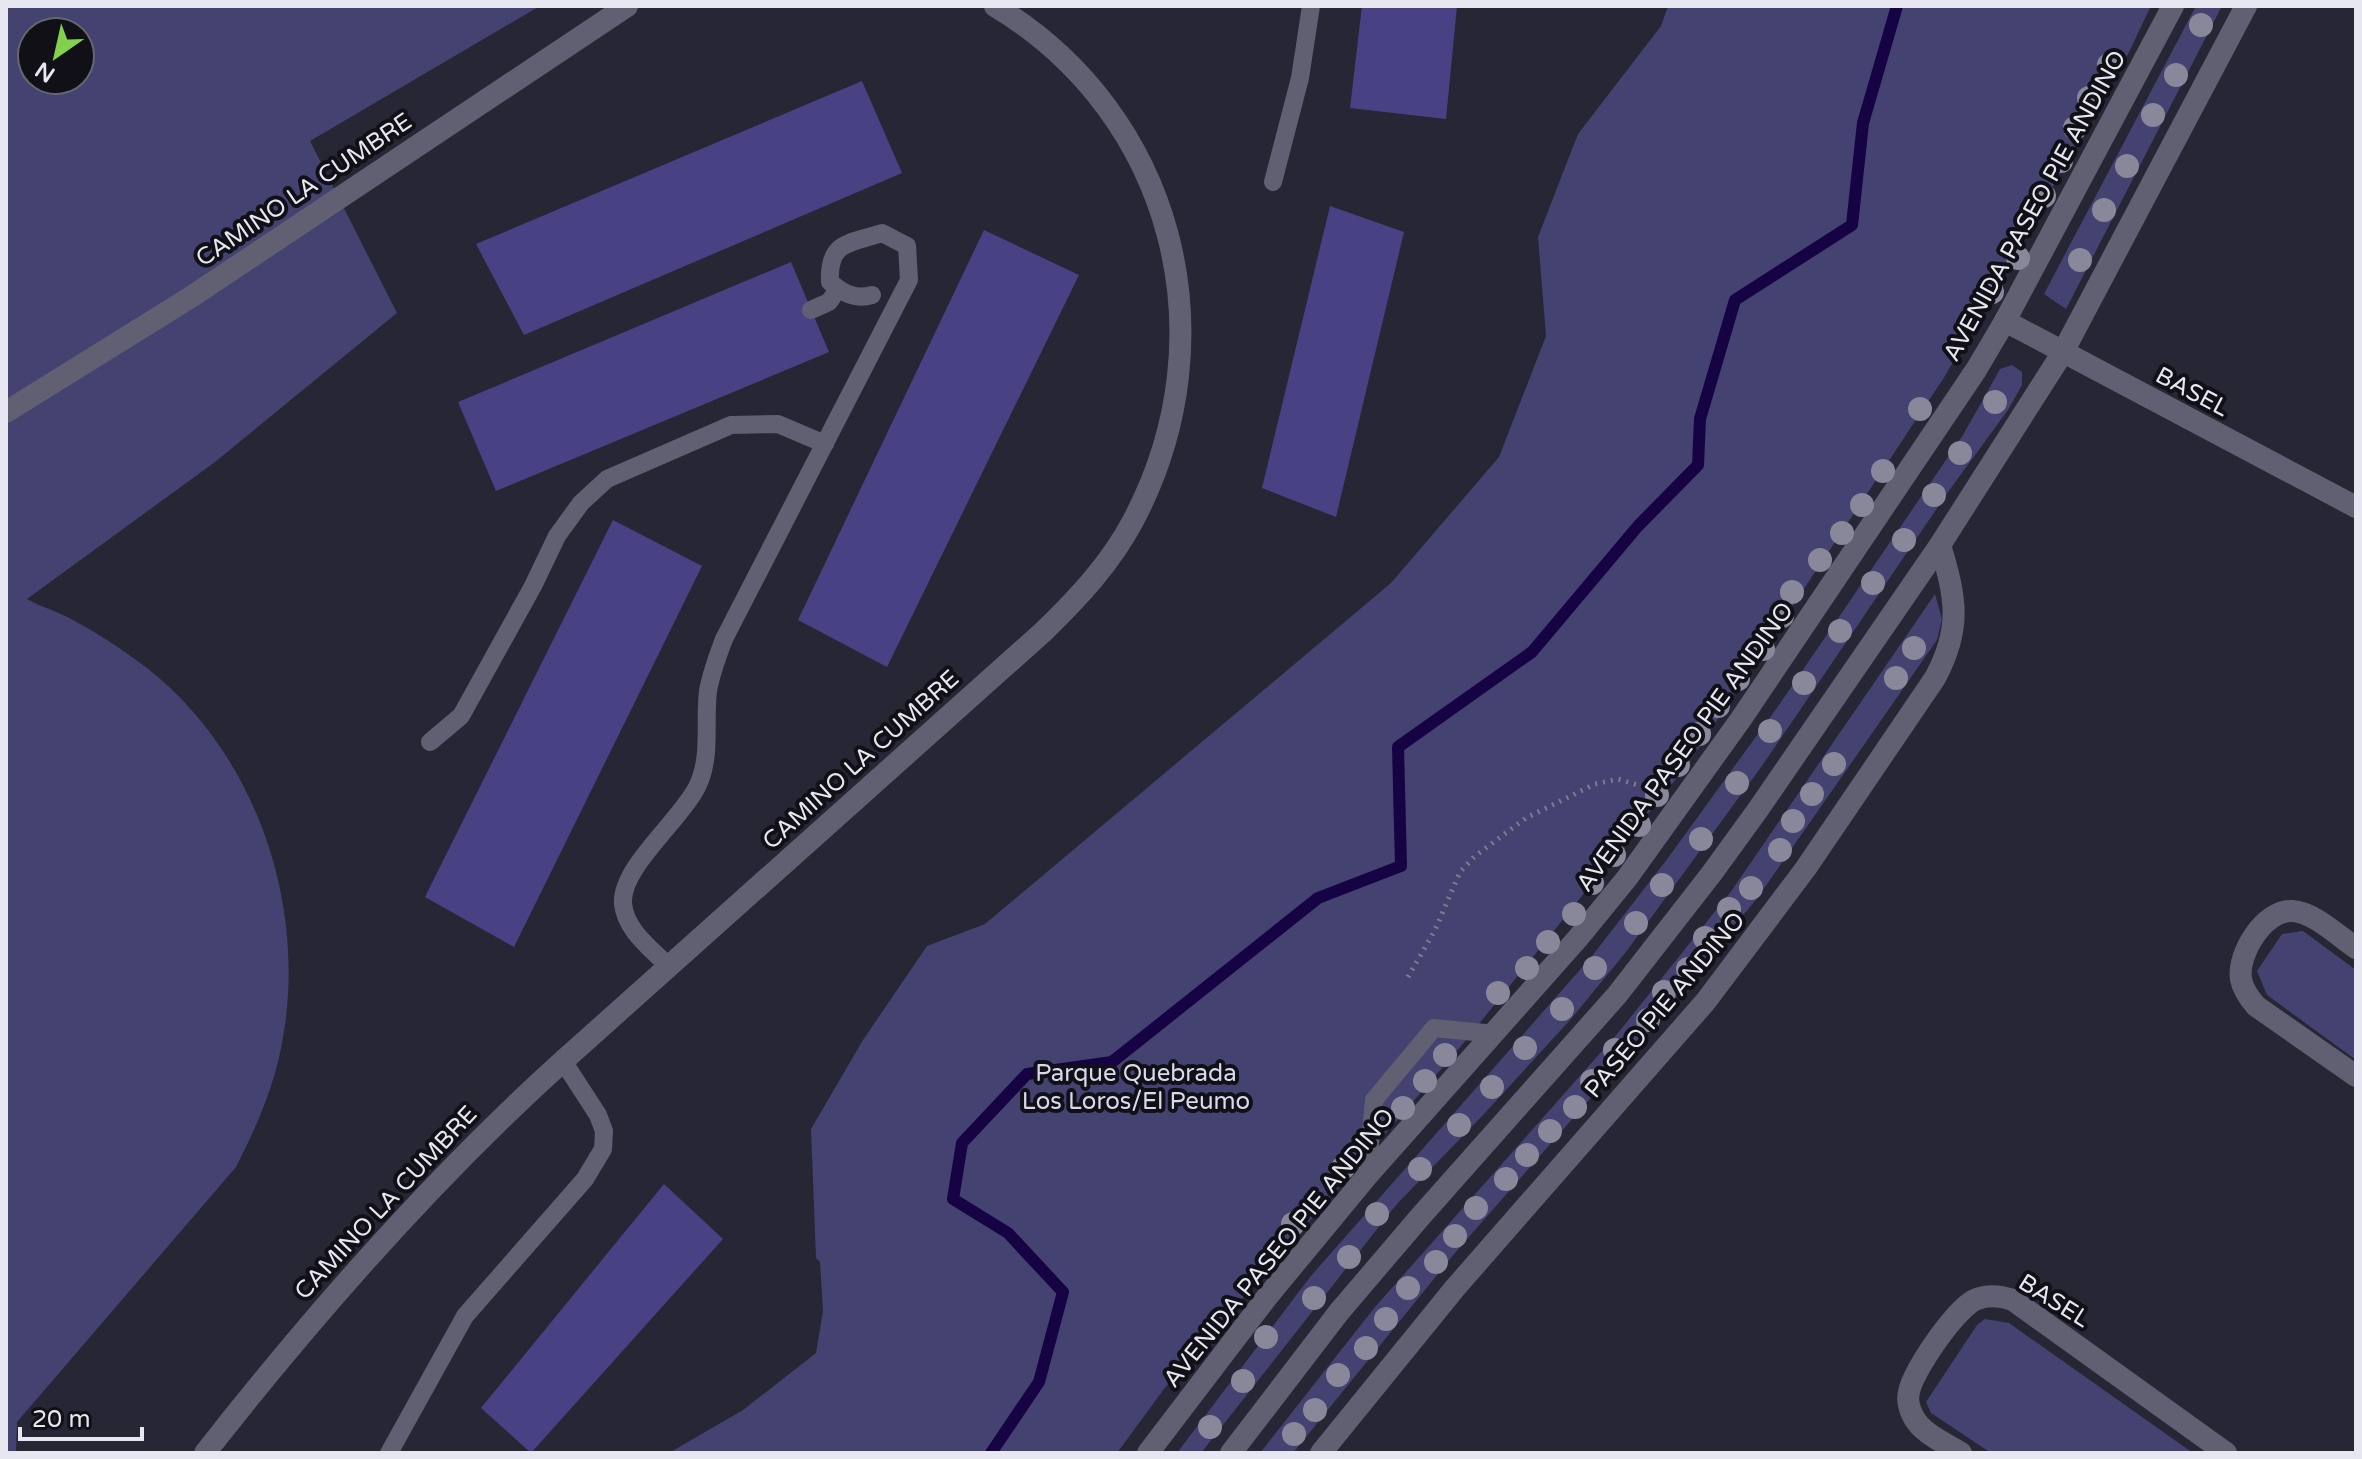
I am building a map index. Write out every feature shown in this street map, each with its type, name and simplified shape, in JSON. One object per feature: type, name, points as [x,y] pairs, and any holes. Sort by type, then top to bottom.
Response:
[{"type":"street","name":"CAMINO LA CUMBRE","points":[[6,412],[191,297],[627,6]]},
{"type":"street","name":"CAMINO LA CUMBRE","points":[[205,1453],[276,1363],[370,1255],[486,1134],[563,1061],[1043,632],[1076,600],[1115,551],[1133,522],[1158,464],[1174,405],[1182,337],[1177,274],[1161,209],[1133,147],[1104,102],[1071,65],[1042,39],[995,6]]},
{"type":"street","name":"AVENIDA PASEO PIE ANDINO","points":[[1148,1453],[1267,1297],[1367,1176],[1578,938],[1673,816],[1927,446],[2005,321],[2173,6]]},
{"type":"street","points":[[1231,1453],[1339,1312],[1597,1019],[1666,934],[1757,811],[1940,545],[2063,352],[2246,6]]},
{"type":"street","name":"BASEL","points":[[2005,321],[2356,507]]},
{"type":"street","name":"PASEO PIE ANDINO","points":[[1321,1453],[1455,1288],[1706,1001],[1823,843],[1947,657],[1953,634],[1954,592],[1940,545]]},
{"type":"street","points":[[2356,948],[2308,916],[2287,911],[2273,915],[2263,926],[2241,963],[2241,978],[2256,1006],[2356,1076]]},
{"type":"street","name":"BASEL","points":[[1961,1453],[1920,1425],[1913,1417],[1908,1394],[1916,1375],[1954,1317],[1976,1299],[1990,1296],[2013,1300],[2226,1453]]},
{"type":"lane","points":[[1273,182],[1300,78],[1311,6]]},
{"type":"lane","points":[[669,967],[630,927],[623,903],[625,883],[638,863],[683,811],[699,784],[708,742],[708,692],[724,639],[909,280],[907,246],[882,233],[838,248],[829,262],[830,282],[843,293],[863,298],[872,295]]},
{"type":"lane","points":[[811,310],[829,302],[838,289]]},
{"type":"lane","points":[[430,742],[461,716],[557,536],[581,503],[607,479],[731,425],[778,424],[825,444]]},
{"type":"lane","points":[[1367,1176],[1374,1100],[1434,1028],[1495,1034]]},
{"type":"lane","points":[[389,1453],[465,1316],[585,1179],[603,1149],[604,1131],[598,1115],[563,1061]]},
{"type":"path","points":[[1408,977],[1435,930],[1460,872],[1475,856],[1526,818],[1595,784],[1618,779],[1644,787]]},
{"type":"green space","points":[[6,6],[540,6],[310,141],[397,313],[215,462],[27,599],[91,630],[147,668],[185,703],[218,744],[245,789],[266,837],[280,888],[287,940],[288,992],[282,1043],[274,1075],[236,1167],[17,1422],[16,1453],[6,1453]]},
{"type":"green space","name":"Parque Quebrada Los Loros/El Peumo","points":[[1668,6],[2151,6],[2128,54],[1945,376],[1688,764],[1462,1045],[1164,1389],[1117,1453],[669,1453],[743,1410],[816,1353],[823,1311],[820,1262],[816,1258],[811,1129],[863,1040],[927,946],[985,924],[1391,583],[1499,457],[1546,336],[1538,237],[1578,134],[1661,26]]},
{"type":"green space","points":[[2196,6],[2222,6],[2066,309],[2044,294]]},
{"type":"green space","points":[[2012,365],[2022,372],[2022,385],[2008,410],[1948,492],[1764,763],[1626,952],[1571,1019],[1396,1205],[1201,1453],[1177,1453],[1310,1277],[1592,956],[1668,858],[1781,702],[1963,435],[2000,369]]},
{"type":"green space","points":[[1935,594],[1942,619],[1937,640],[1758,897],[1638,1044],[1454,1254],[1293,1453],[1260,1453],[1375,1307],[1618,1033],[1732,890]]},
{"type":"green space","points":[[2303,931],[2356,970],[2356,1060],[2267,995],[2257,971],[2282,934]]},
{"type":"green space","points":[[1985,1319],[2009,1323],[2193,1453],[1991,1453],[1931,1413],[1926,1402],[1977,1325]]},
{"type":"building","points":[[1362,6],[1457,6],[1446,119],[1350,108]]},
{"type":"building","points":[[862,81],[902,173],[524,335],[476,244]]},
{"type":"building","points":[[1330,206],[1404,232],[1336,517],[1262,488]]},
{"type":"building","points":[[984,230],[1079,275],[887,667],[798,620]]},
{"type":"building","points":[[791,262],[829,352],[496,491],[458,402]]},
{"type":"building","points":[[613,520],[702,566],[514,947],[425,897]]},
{"type":"building","points":[[664,1184],[723,1239],[531,1453],[481,1408]]},
{"type":"waterway","points":[[991,1453],[1039,1382],[1063,1292],[1008,1233],[953,1199],[962,1143],[1027,1074],[1112,1062],[1318,898],[1401,866],[1398,747],[1532,652],[1638,526],[1698,465],[1700,419],[1735,300],[1852,225],[1863,123],[1897,6]]}]
